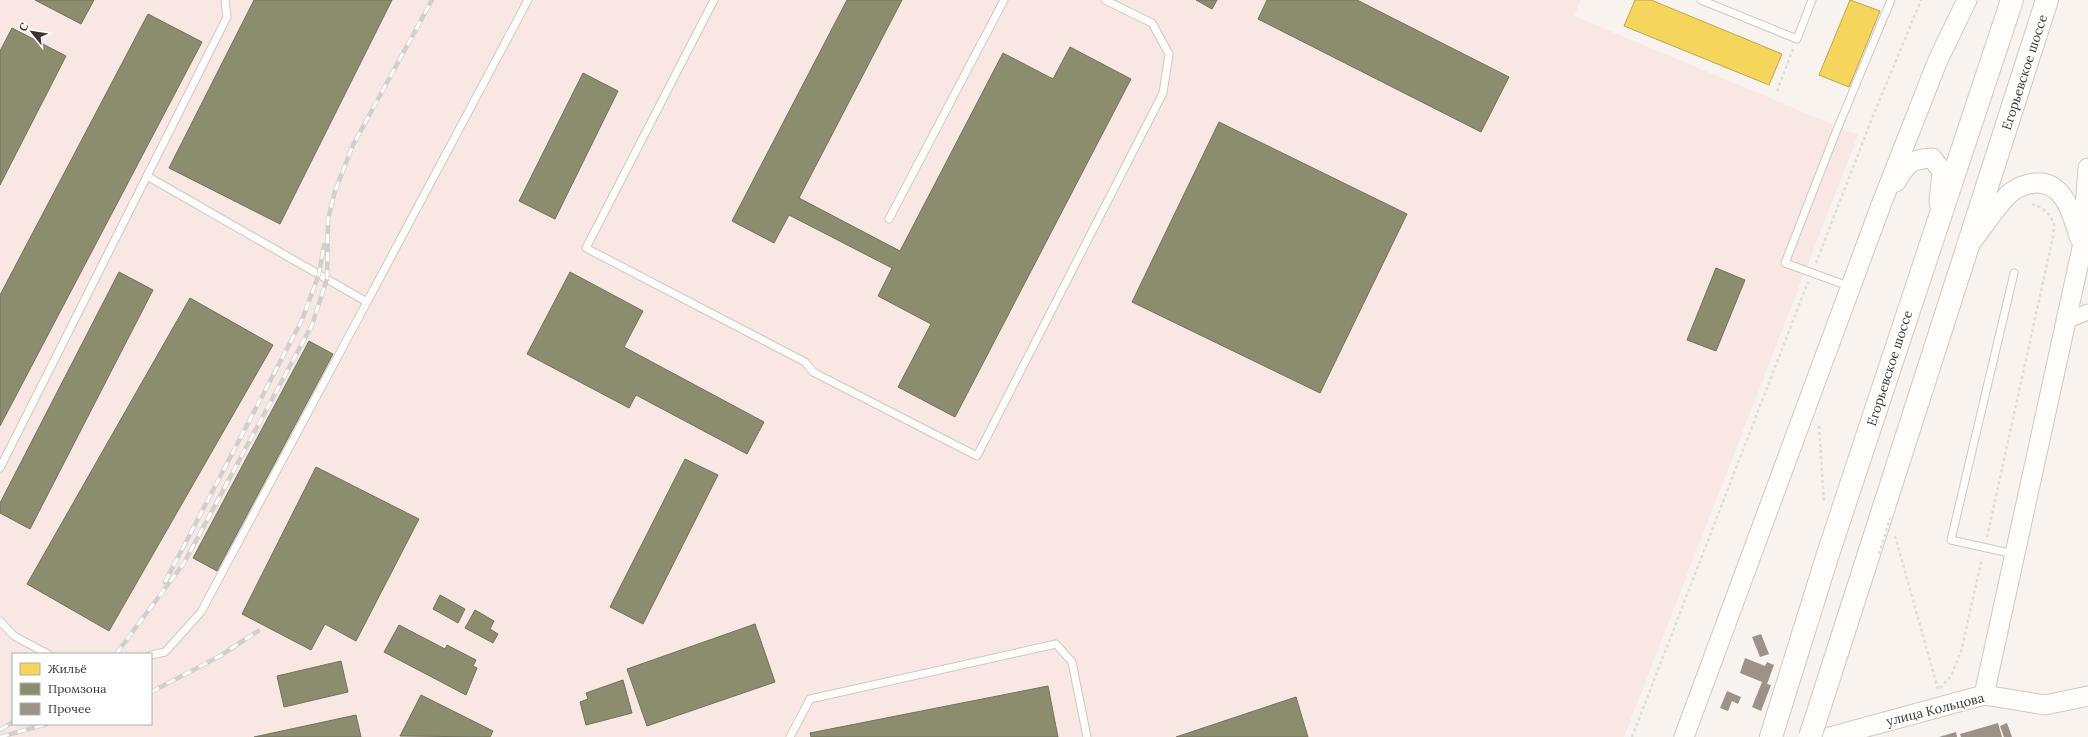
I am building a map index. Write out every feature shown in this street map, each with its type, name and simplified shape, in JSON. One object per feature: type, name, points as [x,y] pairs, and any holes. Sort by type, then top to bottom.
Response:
[{"type":"main road","name":"Егорьевское шоссе","points":[[1771,737],[1828,554],[2012,0]]},
{"type":"main road","name":"Егорьевское шоссе","points":[[1810,737],[2047,0]]},
{"type":"street","points":[[1684,737],[1881,205],[1938,60],[1967,0]]},
{"type":"street","points":[[1881,205],[1905,166],[1920,159],[1932,158],[1942,171],[1942,187],[1935,229]]},
{"type":"street","points":[[1984,694],[2082,248],[2088,168]]},
{"type":"street","points":[[1969,244],[2008,194],[2020,186],[2039,182],[2055,187],[2067,202],[2082,248]]},
{"type":"street","points":[[2065,321],[2088,312]]},
{"type":"street","name":"улица Кольцова","points":[[1830,737],[1984,694],[2045,705],[2088,696]]},
{"type":"lane","points":[[0,468],[227,17],[225,0]]},
{"type":"lane","points":[[152,655],[165,652],[201,612],[528,0]]},
{"type":"lane","points":[[714,0],[586,248],[806,362],[813,372],[977,456],[1163,93],[1169,54],[1152,23],[1106,0]]},
{"type":"lane","points":[[889,219],[1004,0]]},
{"type":"lane","points":[[1701,0],[1797,39],[1812,0]]},
{"type":"lane","points":[[1851,287],[1785,263],[1836,132],[1891,0]]},
{"type":"lane","points":[[147,176],[367,302]]},
{"type":"lane","points":[[2014,273],[1951,540],[2015,554]]},
{"type":"lane","points":[[0,622],[14,636],[46,653]]},
{"type":"lane","points":[[790,737],[810,699],[1056,644],[1072,662],[1087,737]]},
{"type":"path","points":[[1632,737],[1871,121],[1921,0]]},
{"type":"path","points":[[1777,91],[1797,39]]},
{"type":"path","points":[[1894,532],[1938,690],[1951,676],[1961,652],[2052,241],[2054,225],[2047,213],[2037,204],[2026,204]]},
{"type":"path","points":[[1818,425],[1824,510]]},
{"type":"path","points":[[1892,525],[1890,518],[1893,511]]},
{"type":"shaded area","points":[[0,0],[1581,0],[1574,16],[1858,135],[1624,737],[0,737]]},
{"type":"building: Жильё","points":[[1635,0],[1651,0],[1782,54],[1769,85],[1624,26]]},
{"type":"building: Жильё","points":[[1850,0],[1880,11],[1849,87],[1819,75]]},
{"type":"building: Промзона","points":[[35,0],[94,0],[81,24]]},
{"type":"building: Промзона","points":[[254,0],[392,0],[280,224],[169,168]]},
{"type":"building: Промзона","points":[[847,0],[902,0],[799,198],[900,251],[1003,53],[1053,79],[1070,47],[1131,79],[955,417],[898,387],[931,324],[878,296],[892,268],[789,215],[774,243],[732,221]]},
{"type":"building: Промзона","points":[[1196,0],[1217,0],[1212,9]]},
{"type":"building: Промзона","points":[[1267,0],[1357,0],[1509,77],[1481,132],[1258,19]]},
{"type":"building: Промзона","points":[[148,14],[202,42],[0,426],[0,295]]},
{"type":"building: Промзона","points":[[12,28],[66,56],[0,185],[0,51]]},
{"type":"building: Промзона","points":[[583,73],[618,91],[555,219],[519,201]]},
{"type":"building: Промзона","points":[[1219,122],[1407,214],[1320,393],[1132,302]]},
{"type":"building: Промзона","points":[[1716,268],[1745,280],[1716,351],[1687,340]]},
{"type":"building: Промзона","points":[[119,272],[153,290],[30,529],[0,513],[0,503]]},
{"type":"building: Промзона","points":[[570,272],[643,311],[624,347],[764,422],[747,454],[636,395],[629,408],[527,354]]},
{"type":"building: Промзона","points":[[190,298],[273,345],[109,631],[27,584]]},
{"type":"building: Промзона","points":[[309,341],[333,354],[217,571],[193,558]]},
{"type":"building: Промзона","points":[[685,459],[718,475],[643,624],[610,607]]},
{"type":"building: Промзона","points":[[316,467],[419,519],[356,641],[325,624],[311,650],[242,614]]},
{"type":"building: Промзона","points":[[440,595],[465,609],[458,623],[433,609]]},
{"type":"building: Промзона","points":[[475,610],[494,621],[490,629],[498,634],[493,643],[465,628]]},
{"type":"building: Промзона","points":[[755,624],[775,682],[647,726],[627,669]]},
{"type":"building: Промзона","points":[[399,625],[445,649],[447,645],[476,660],[473,666],[477,668],[466,695],[384,652]]},
{"type":"building: Промзона","points":[[341,661],[348,692],[284,707],[277,676]]},
{"type":"building: Промзона","points":[[623,680],[632,713],[586,725],[580,702],[588,699],[586,693]]},
{"type":"building: Промзона","points":[[1048,686],[1058,737],[811,737],[810,733]]},
{"type":"building: Промзона","points":[[421,695],[493,731],[490,737],[400,736]]},
{"type":"building: Промзона","points":[[1296,697],[1308,737],[1176,737]]},
{"type":"building: Промзона","points":[[356,715],[361,737],[254,737]]},
{"type":"building: Прочее","points":[[1761,634],[1769,654],[1760,657],[1752,637]]},
{"type":"building: Прочее","points":[[1745,658],[1765,666],[1767,662],[1774,665],[1767,684],[1771,685],[1761,711],[1752,707],[1762,682],[1740,673]]},
{"type":"building: Прочее","points":[[1727,691],[1741,697],[1738,704],[1732,701],[1728,711],[1720,708]]},
{"type":"building: Прочее","points":[[1998,723],[2002,737],[1961,737],[1960,734]]},
{"type":"building: Прочее","points":[[2007,723],[2012,737],[2004,737],[2000,726]]},
{"type":"building: Прочее","points":[[1956,732],[1957,737],[1939,737]]},
{"type":"railway","points":[[117,653],[184,563],[312,325],[327,279],[328,219],[335,191],[353,145],[432,0]]},
{"type":"railway","points":[[165,582],[302,320],[319,274],[324,245]]},
{"type":"railway","points":[[152,691],[220,656],[258,631]]},
{"type":"railway","points":[[0,730],[12,723]]},
{"type":"railway","points":[[0,737],[43,725]]}]
